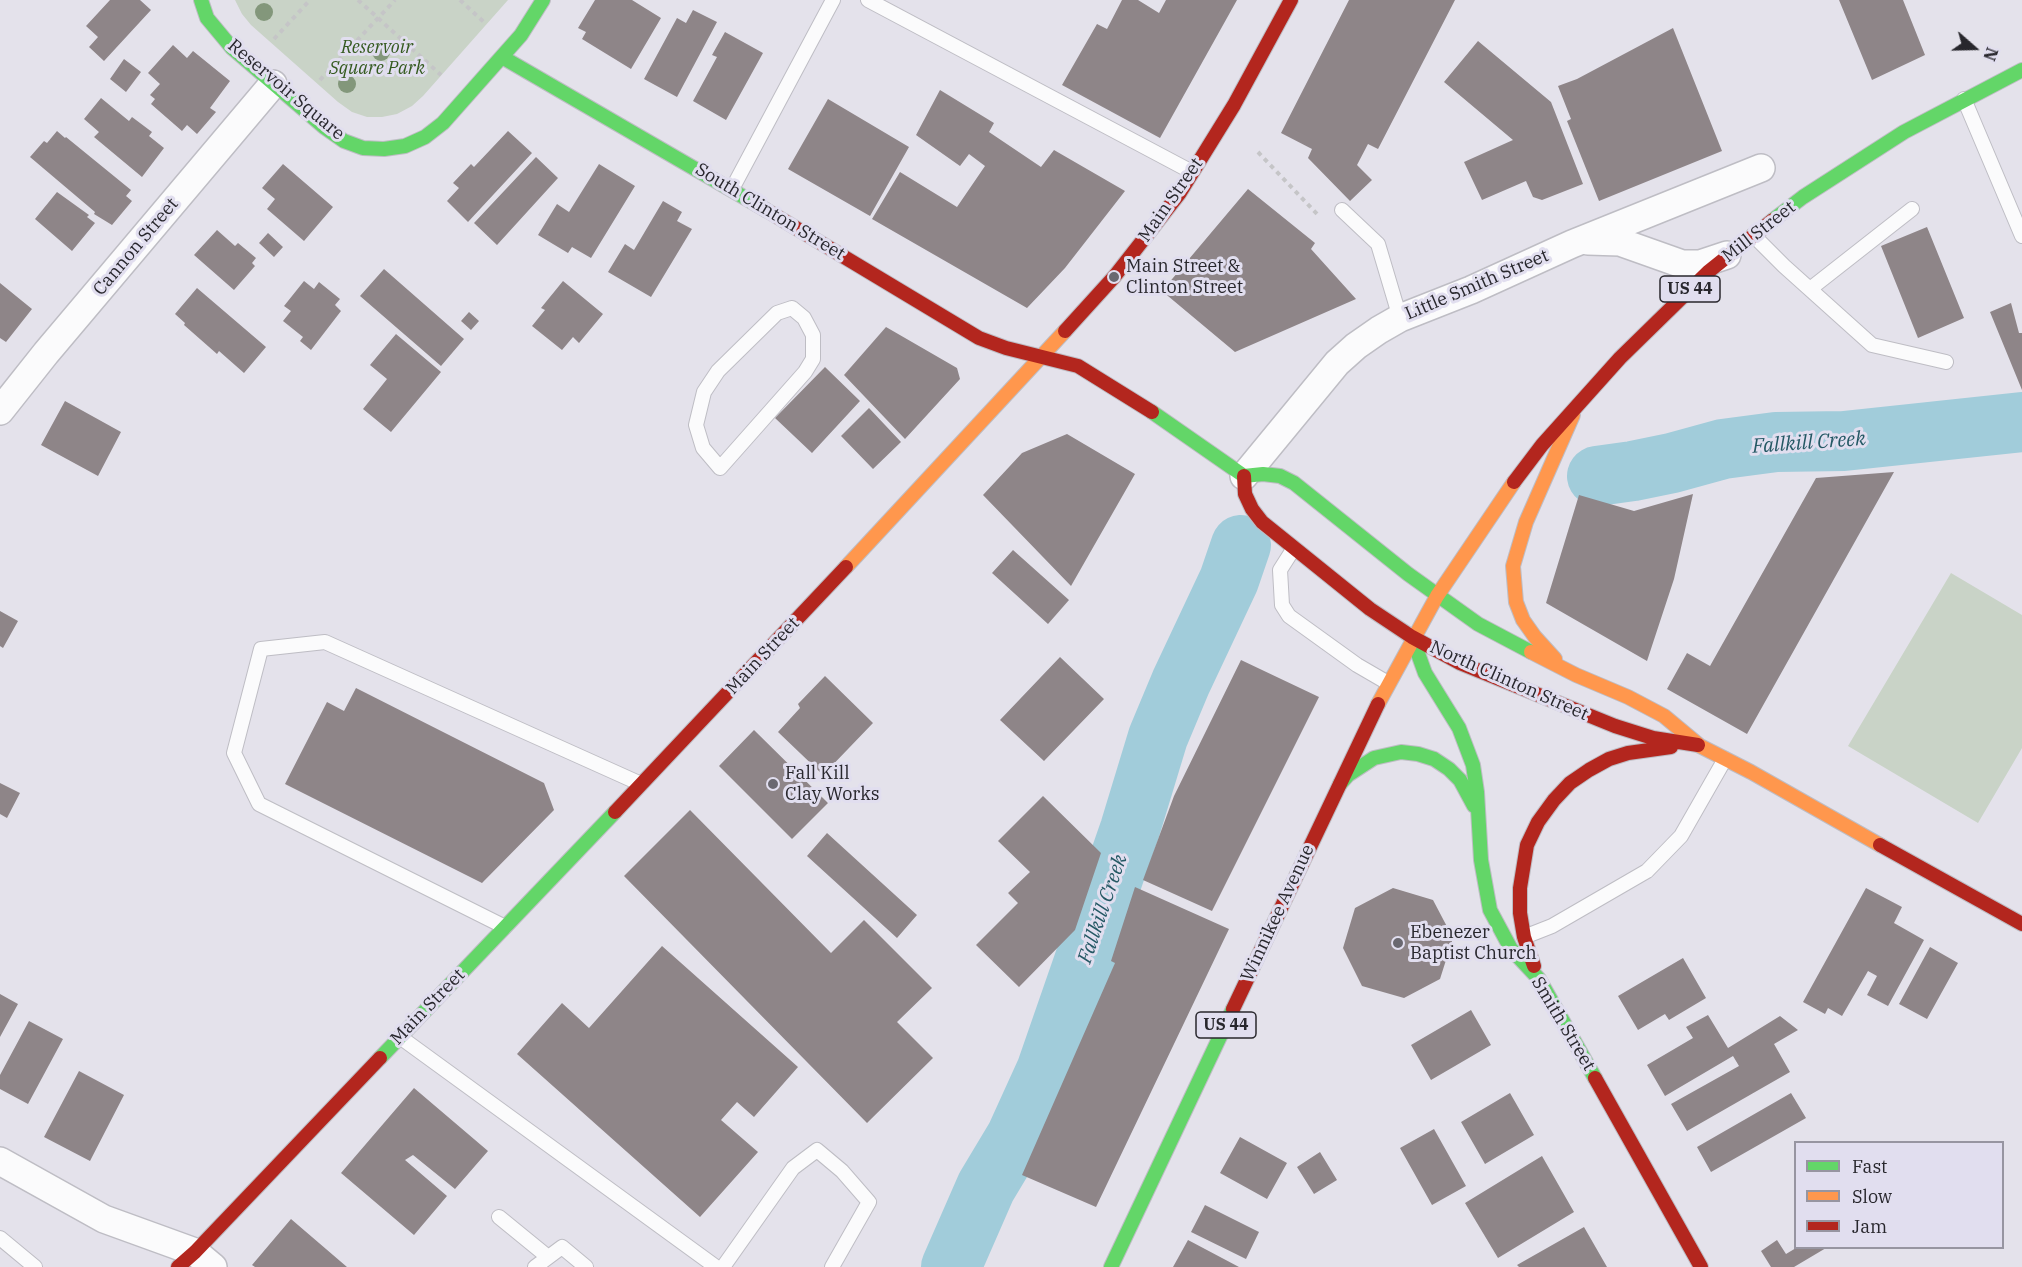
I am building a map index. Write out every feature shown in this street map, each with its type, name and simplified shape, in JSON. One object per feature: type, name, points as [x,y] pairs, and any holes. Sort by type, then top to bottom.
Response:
[{"type":"main road","name":"Reservoir Square","points":[[201,0],[207,18],[232,48],[324,127],[344,141],[363,147],[384,149],[405,146],[425,137],[443,123],[521,35],[543,0]]},
{"type":"main road","name":"Main Street","points":[[195,1262],[400,1037],[642,784],[1042,357],[1114,277],[1179,194],[1234,105],[1291,0]]},
{"type":"main road","name":"South Clinton Street","points":[[502,57],[732,189],[979,338],[1042,357]]},
{"type":"main road","name":"Mill Street","points":[[1437,596],[1504,494],[1579,402],[1663,315],[1732,253],[1803,197],[1904,132],[2022,70]]},
{"type":"main road","points":[[1042,357],[1078,366],[1147,409],[1244,476]]},
{"type":"main road","points":[[1576,675],[1548,652],[1523,620],[1516,602],[1513,566],[1526,522],[1579,402]]},
{"type":"main road","name":"North Clinton Street","points":[[1700,746],[1653,738],[1615,726],[1460,663],[1412,637],[1370,609],[1262,522],[1252,509],[1245,494],[1244,476],[1263,474],[1280,476],[1294,483],[1437,596],[1492,632],[1664,716],[1700,746],[2022,924]]},
{"type":"main road","name":"Winnikee Avenue","points":[[1111,1267],[1388,683],[1437,596]]},
{"type":"main road","name":"Smith Street","points":[[1412,637],[1425,673],[1459,728],[1473,765],[1481,861],[1490,910],[1511,949],[1539,979],[1701,1267]]},
{"type":"main road","points":[[1539,979],[1524,937],[1520,913],[1521,869],[1527,845],[1538,822],[1570,783],[1609,759],[1651,748],[1700,746]]},
{"type":"main road","points":[[1340,784],[1348,775],[1374,758],[1401,752],[1419,754],[1434,759],[1460,780],[1468,792],[1479,825]]},
{"type":"street","name":"Cannon Street","points":[[0,411],[46,353],[273,84]]},
{"type":"street","name":"Little Smith Street","points":[[1244,476],[1337,363],[1356,346],[1400,318],[1472,290],[1572,244],[1761,168]]},
{"type":"street","points":[[1572,244],[1589,241],[1620,242],[1682,264],[1700,264],[1732,253]]},
{"type":"street","points":[[0,1161],[104,1219],[195,1262]]},
{"type":"lane","points":[[732,189],[833,0]]},
{"type":"lane","points":[[868,0],[1192,172]]},
{"type":"lane","points":[[1964,99],[2022,236]]},
{"type":"lane","points":[[1810,289],[1912,209]]},
{"type":"lane","points":[[1342,210],[1378,244],[1400,318]]},
{"type":"lane","points":[[1754,235],[1872,345],[1946,362]]},
{"type":"lane","points":[[792,308],[804,318],[813,335],[813,359],[805,372],[720,468],[703,448],[696,425],[704,392],[718,371],[777,313],[792,308]]},
{"type":"lane","points":[[1294,548],[1280,570],[1282,605],[1289,616],[1357,665],[1388,683]]},
{"type":"lane","points":[[505,927],[259,804],[234,753],[261,649],[325,642],[642,784]]},
{"type":"lane","points":[[1524,937],[1552,926],[1647,871],[1681,836],[1725,758]]},
{"type":"lane","points":[[400,1037],[716,1267]]},
{"type":"lane","points":[[723,1267],[793,1168],[817,1150],[842,1171],[868,1202],[832,1267]]},
{"type":"lane","points":[[499,1216],[548,1257]]},
{"type":"lane","points":[[0,1238],[35,1267]]},
{"type":"lane","points":[[535,1267],[562,1246],[586,1267]]},
{"type":"path","points":[[271,43],[310,0]]},
{"type":"path","points":[[358,0],[441,75]]},
{"type":"path","points":[[317,84],[395,0]]},
{"type":"path","points":[[460,0],[487,24]]},
{"type":"green space","name":"Reservoir Square Park","points":[[235,0],[508,0],[412,106],[397,114],[367,117],[352,112],[338,102],[251,25]]},
{"type":"green space","points":[[1951,573],[2022,615],[2022,748],[1978,823],[1848,746]]},
{"type":"building","points":[[110,0],[140,0],[151,10],[104,61],[89,47],[98,37],[86,26]]},
{"type":"building","points":[[595,0],[632,0],[661,18],[631,69],[582,39],[586,32],[578,28]]},
{"type":"building","points":[[1122,0],[1138,0],[1159,13],[1166,0],[1237,0],[1160,138],[1062,85],[1097,24],[1107,29]]},
{"type":"building","points":[[1349,0],[1455,0],[1378,149],[1368,144],[1357,165],[1372,180],[1350,201],[1308,158],[1312,149],[1281,133]]},
{"type":"building","points":[[1839,0],[1903,0],[1925,55],[1872,80]]},
{"type":"building","points":[[693,10],[717,22],[677,97],[644,79],[677,18],[686,23]]},
{"type":"building","points":[[1673,28],[1722,151],[1599,201],[1567,121],[1571,119],[1558,86],[1577,79]]},
{"type":"building","points":[[725,32],[763,53],[726,120],[693,101],[717,57],[712,55]]},
{"type":"building","points":[[1478,41],[1551,102],[1583,184],[1542,200],[1533,197],[1526,181],[1482,200],[1464,162],[1513,140],[1444,82]]},
{"type":"building","points":[[173,45],[187,58],[193,51],[230,81],[210,108],[216,112],[197,134],[187,125],[182,131],[151,104],[155,99],[150,95],[160,84],[148,73]]},
{"type":"building","points":[[124,59],[141,72],[126,92],[110,79]]},
{"type":"building","points":[[940,90],[994,123],[989,132],[1041,167],[1054,150],[1125,191],[1065,268],[1027,308],[872,219],[900,172],[957,207],[985,166],[969,154],[960,166],[916,135]]},
{"type":"building","points":[[101,98],[129,121],[132,117],[152,132],[149,136],[164,148],[142,177],[94,137],[99,132],[84,119]]},
{"type":"building","points":[[828,99],[909,147],[870,216],[788,169]]},
{"type":"building","points":[[57,131],[131,190],[126,196],[132,201],[112,225],[94,214],[95,212],[30,157],[44,141],[47,143]]},
{"type":"building","points":[[508,131],[532,153],[468,222],[447,201],[459,188],[453,183],[471,164],[474,167]]},
{"type":"building","points":[[536,157],[558,178],[497,245],[474,223]]},
{"type":"building","points":[[283,164],[333,207],[304,241],[267,209],[275,199],[262,188]]},
{"type":"building","points":[[599,164],[635,186],[591,258],[572,247],[568,253],[538,235],[557,204],[569,212]]},
{"type":"building","points":[[1248,189],[1315,243],[1311,249],[1356,299],[1235,352],[1162,291]]},
{"type":"building","points":[[57,192],[89,215],[87,217],[95,223],[72,251],[35,219]]},
{"type":"building","points":[[663,201],[682,212],[677,221],[692,229],[651,297],[608,272],[625,244],[634,250]]},
{"type":"building","points":[[1927,227],[1964,318],[1918,338],[1881,246]]},
{"type":"building","points":[[217,230],[235,246],[238,243],[256,258],[252,263],[255,266],[234,290],[194,255]]},
{"type":"building","points":[[268,233],[283,247],[274,257],[259,243]]},
{"type":"building","points":[[384,269],[464,339],[441,366],[360,296]]},
{"type":"building","points":[[304,281],[314,289],[319,282],[340,299],[335,305],[341,311],[311,350],[300,341],[303,337],[283,321],[291,311],[284,306]]},
{"type":"building","points":[[563,281],[603,314],[579,343],[573,337],[562,350],[532,326],[545,310],[541,308]]},
{"type":"building","points":[[0,283],[32,309],[6,342],[0,338]]},
{"type":"building","points":[[197,288],[266,347],[244,373],[219,351],[217,354],[175,314]]},
{"type":"building","points":[[2011,303],[2019,333],[2022,333],[2022,390],[1990,312]]},
{"type":"building","points":[[469,312],[479,321],[471,330],[461,321]]},
{"type":"building","points":[[886,327],[957,368],[960,379],[905,439],[844,375]]},
{"type":"building","points":[[396,334],[441,372],[391,432],[363,409],[387,379],[370,365]]},
{"type":"building","points":[[825,367],[860,401],[812,453],[775,418]]},
{"type":"building","points":[[65,401],[121,432],[98,476],[41,445]]},
{"type":"building","points":[[869,408],[901,442],[873,469],[841,436]]},
{"type":"building","points":[[1067,434],[1135,474],[1071,586],[983,495],[1022,453]]},
{"type":"building","points":[[1894,472],[1747,734],[1667,689],[1687,653],[1710,666],[1816,478]]},
{"type":"building","points":[[1693,494],[1674,579],[1647,661],[1546,603],[1579,495],[1634,511]]},
{"type":"building","points":[[1013,550],[1069,600],[1048,624],[992,573]]},
{"type":"building","points":[[0,611],[18,621],[3,648],[0,646]]},
{"type":"building","points":[[1060,657],[1104,699],[1044,761],[1000,720]]},
{"type":"building","points":[[1241,660],[1319,697],[1212,911],[1143,880],[1174,796]]},
{"type":"building","points":[[825,676],[873,723],[823,775],[778,732],[800,708],[798,704]]},
{"type":"building","points":[[356,688],[544,783],[554,810],[482,883],[285,784],[327,702],[344,711]]},
{"type":"building","name":"Fall Kill Clay Works","points":[[754,730],[828,803],[792,839],[719,766]]},
{"type":"building","points":[[0,783],[20,793],[7,818],[0,814]]},
{"type":"building","points":[[1043,796],[1101,853],[1075,930],[1019,987],[976,945],[1018,903],[1008,893],[1030,872],[998,841]]},
{"type":"building","points":[[690,810],[831,953],[864,920],[932,988],[897,1022],[933,1058],[867,1123],[624,876]]},
{"type":"building","points":[[827,833],[917,915],[897,938],[807,856]]},
{"type":"building","points":[[1135,887],[1229,929],[1096,1207],[1022,1175],[1115,963],[1111,961]]},
{"type":"building","name":"Ebenezer Baptist Church","points":[[1393,888],[1433,900],[1453,938],[1440,979],[1404,998],[1362,986],[1343,948],[1355,908]]},
{"type":"building","points":[[1866,888],[1902,907],[1894,923],[1924,940],[1888,1006],[1867,995],[1877,976],[1868,971],[1842,1016],[1828,1008],[1825,1014],[1803,1002]]},
{"type":"building","points":[[662,946],[798,1067],[754,1117],[737,1102],[721,1120],[758,1152],[700,1217],[517,1054],[562,1003],[589,1028]]},
{"type":"building","points":[[1930,947],[1958,963],[1927,1019],[1899,1004]]},
{"type":"building","points":[[1683,958],[1706,998],[1669,1020],[1665,1014],[1638,1030],[1618,996]]},
{"type":"building","points":[[0,994],[18,1004],[0,1037]]},
{"type":"building","points":[[1471,1010],[1491,1045],[1431,1080],[1411,1045]]},
{"type":"building","points":[[1708,1015],[1728,1048],[1780,1016],[1798,1030],[1774,1044],[1790,1072],[1687,1131],[1671,1104],[1739,1066],[1733,1056],[1665,1096],[1647,1065],[1693,1038],[1686,1027]]},
{"type":"building","points":[[29,1021],[63,1039],[28,1104],[0,1089],[0,1075]]},
{"type":"building","points":[[79,1071],[124,1095],[90,1161],[44,1137]]},
{"type":"building","points":[[414,1088],[488,1151],[455,1189],[413,1155],[405,1160],[447,1196],[414,1235],[341,1173]]},
{"type":"building","points":[[1510,1093],[1534,1135],[1485,1164],[1461,1122]]},
{"type":"building","points":[[1791,1093],[1806,1118],[1711,1172],[1697,1147]]},
{"type":"building","points":[[1434,1129],[1466,1186],[1432,1205],[1400,1148]]},
{"type":"building","points":[[1240,1137],[1287,1163],[1267,1199],[1220,1173]]},
{"type":"building","points":[[1320,1152],[1337,1180],[1314,1194],[1297,1167]]},
{"type":"building","points":[[1542,1156],[1574,1212],[1498,1258],[1465,1203]]},
{"type":"building","points":[[1205,1205],[1259,1232],[1246,1259],[1191,1232]]},
{"type":"building","points":[[291,1219],[347,1267],[255,1267],[252,1265]]},
{"type":"building","points":[[1584,1227],[1607,1267],[1519,1267],[1517,1265]]},
{"type":"building","points":[[1188,1240],[1239,1267],[1173,1267]]},
{"type":"building","points":[[1777,1240],[1786,1254],[1794,1249],[1824,1249],[1794,1267],[1771,1267],[1761,1251]]},
{"type":"waterway","name":"Fallkill Creek","points":[[1597,476],[1672,463],[1723,449],[1776,442],[1844,441],[2022,422]]},
{"type":"waterway","name":"Fallkill Creek","points":[[951,1267],[986,1187],[1016,1137],[1046,1071],[1130,829],[1158,737],[1229,580],[1241,545]]},
{"type":"traffic: fast","points":[[201,0],[207,18],[232,48],[324,127],[344,141],[363,148],[384,149],[405,146],[425,137],[443,123],[521,35],[543,0]]},
{"type":"traffic: fast","points":[[502,57],[766,210]]},
{"type":"traffic: fast","points":[[1773,220],[1803,197],[1904,132],[2022,70]]},
{"type":"traffic: fast","points":[[1152,412],[1244,476],[1263,474],[1280,476],[1294,483],[1408,574],[1478,624],[1531,652]]},
{"type":"traffic: fast","points":[[1412,637],[1425,673],[1459,728],[1473,765],[1481,860],[1490,910],[1511,949],[1539,979],[1595,1078]]},
{"type":"traffic: fast","points":[[1340,784],[1348,775],[1374,758],[1401,752],[1418,754],[1434,759],[1449,769],[1460,780],[1474,806]]},
{"type":"traffic: fast","points":[[380,1058],[615,812]]},
{"type":"traffic: fast","points":[[1111,1267],[1233,1009]]},
{"type":"traffic: slow","points":[[846,567],[1065,331]]},
{"type":"traffic: slow","points":[[1555,659],[1523,620],[1516,602],[1513,566],[1526,522],[1573,415]]},
{"type":"traffic: slow","points":[[1378,704],[1437,596],[1514,482]]},
{"type":"traffic: slow","points":[[1531,652],[1664,716],[1700,746],[1880,845]]},
{"type":"traffic: jam","points":[[1065,331],[1114,277],[1179,194],[1234,105],[1291,0]]},
{"type":"traffic: jam","points":[[766,210],[979,338],[1006,348],[1078,366],[1152,412]]},
{"type":"traffic: jam","points":[[1514,482],[1542,445],[1620,358],[1708,272],[1773,220]]},
{"type":"traffic: jam","points":[[1244,476],[1245,494],[1252,509],[1262,522],[1370,609],[1412,637],[1460,663],[1615,726],[1653,738],[1698,745]]},
{"type":"traffic: jam","points":[[615,812],[846,567]]},
{"type":"traffic: jam","points":[[1233,1009],[1378,704]]},
{"type":"traffic: jam","points":[[1534,966],[1524,937],[1520,913],[1520,888],[1527,845],[1538,822],[1570,783],[1589,770],[1609,759],[1628,753],[1671,747]]},
{"type":"traffic: jam","points":[[1880,845],[2022,924]]},
{"type":"traffic: jam","points":[[178,1267],[380,1058]]},
{"type":"traffic: jam","points":[[1595,1078],[1701,1267]]},
{"type":"place","name":"Main Street & Clinton Street","points":[[1114,277]]},
{"type":"place","name":"Fall Kill Clay Works","points":[[773,784]]},
{"type":"place","name":"Ebenezer Baptist Church","points":[[1398,943]]}]
